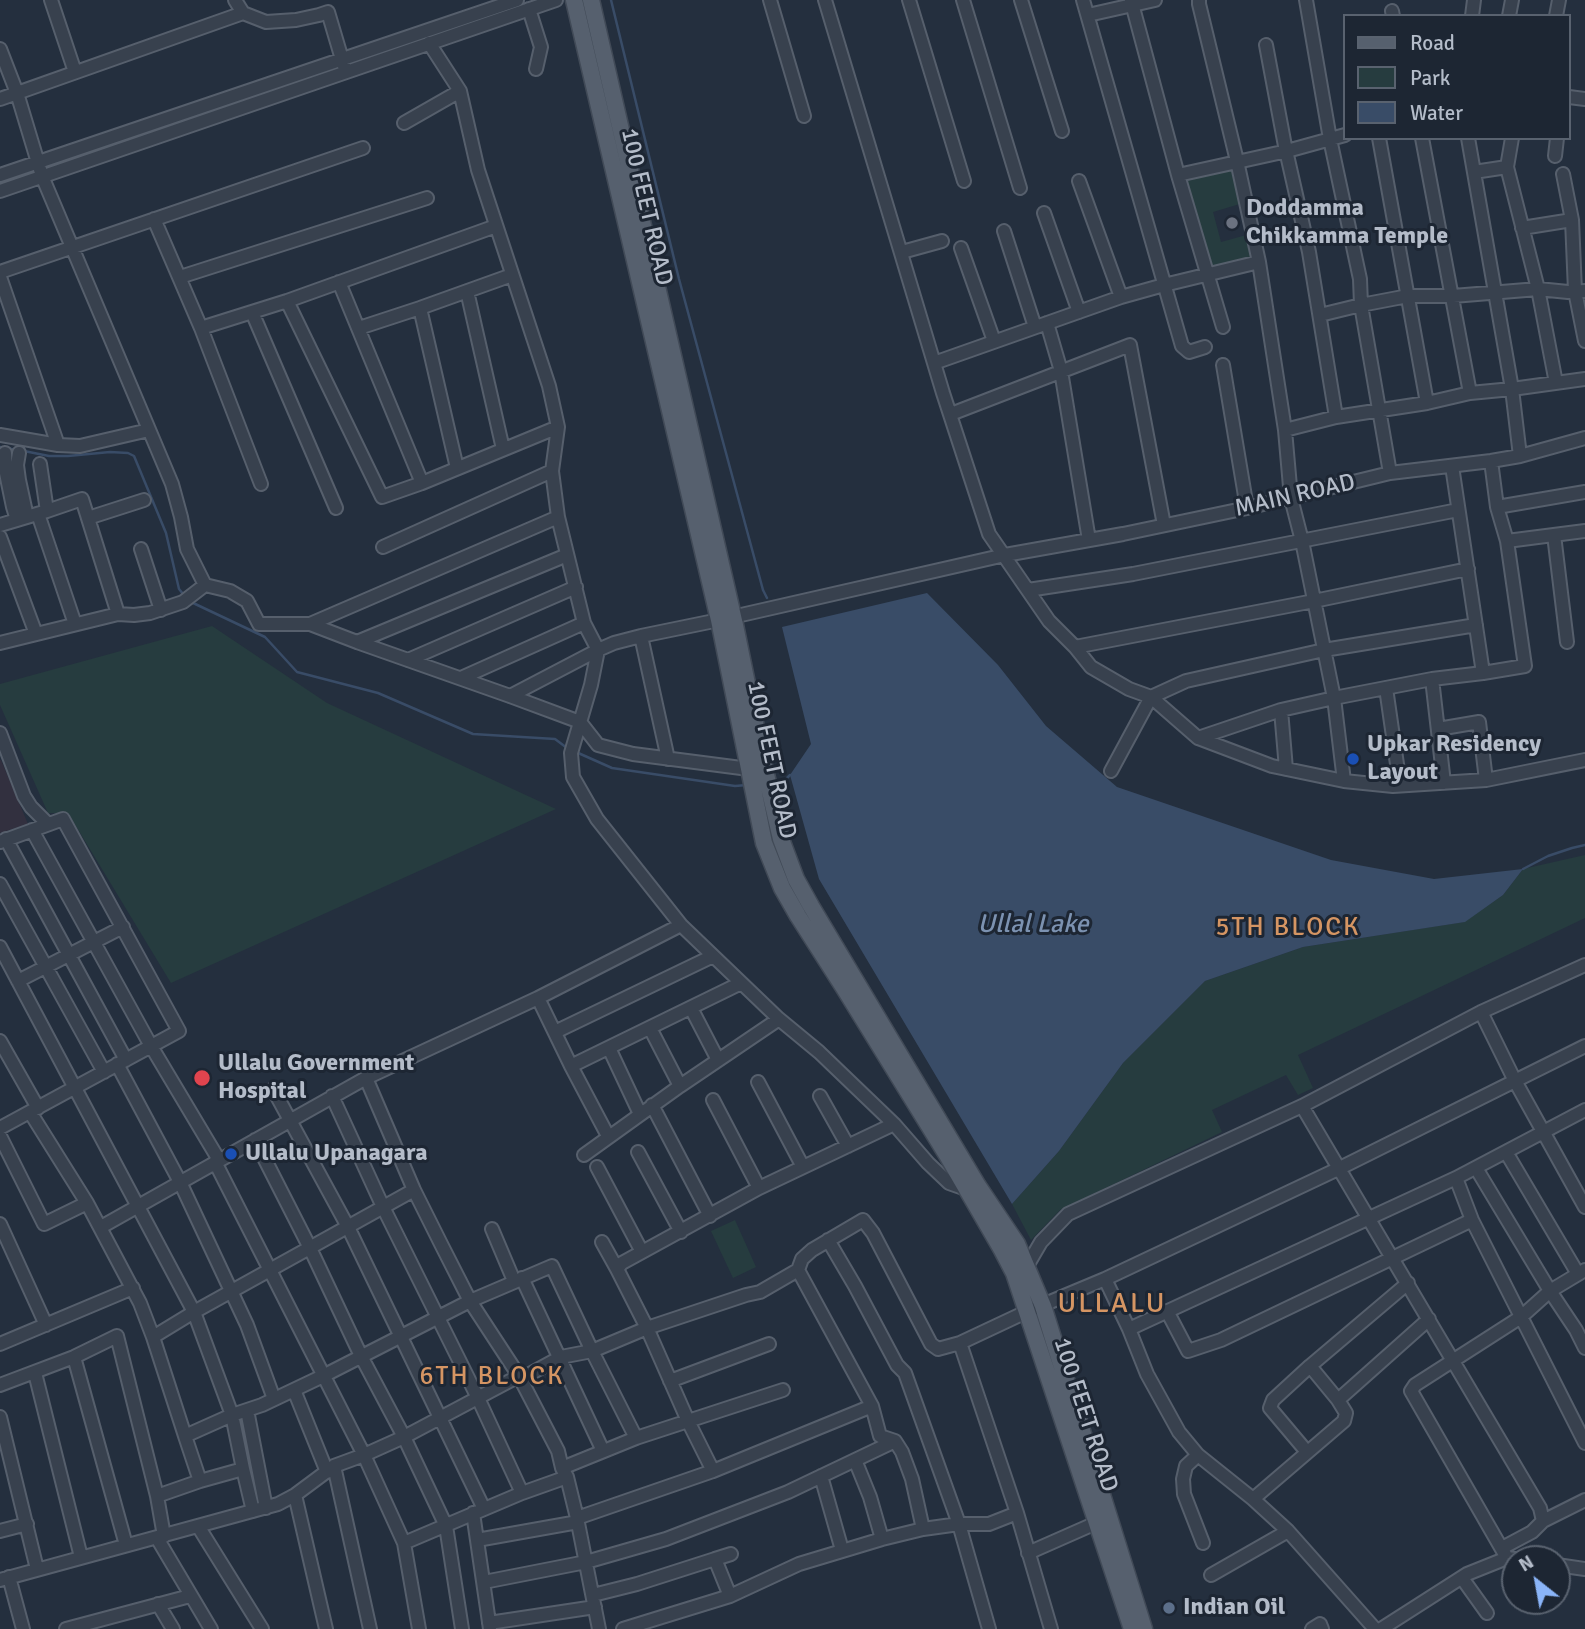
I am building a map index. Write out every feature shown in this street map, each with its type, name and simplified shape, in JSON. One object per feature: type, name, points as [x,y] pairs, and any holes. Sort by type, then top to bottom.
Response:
[{"type":"main road","name":"100 FEET ROAD","points":[[574,0],[726,619]]},
{"type":"main road","name":"100 FEET ROAD","points":[[591,0],[726,619],[757,778],[796,879],[973,1188],[1014,1273],[1132,1629]]},
{"type":"main road","name":"100 FEET ROAD","points":[[973,1188],[1017,1244],[1043,1306],[1144,1629]]},
{"type":"street","points":[[51,0],[75,72]]},
{"type":"street","points":[[235,0],[243,13],[266,22],[319,15],[329,6],[344,66]]},
{"type":"street","points":[[0,191],[517,0]]},
{"type":"street","points":[[0,175],[344,66],[429,43],[556,0]]},
{"type":"street","points":[[771,0],[804,116]]},
{"type":"street","points":[[825,0],[934,363],[989,534],[1049,621],[1091,667],[1129,689],[1151,696],[1198,738],[1272,766],[1344,781],[1400,785],[1486,780],[1585,760]]},
{"type":"street","points":[[909,0],[964,181]]},
{"type":"street","points":[[962,0],[1020,188]]},
{"type":"street","points":[[1021,0],[1062,131]]},
{"type":"street","points":[[1083,0],[1182,346],[1189,352],[1205,347]]},
{"type":"street","points":[[1088,15],[1132,3],[1156,0]]},
{"type":"street","points":[[1199,0],[1259,262],[1286,430],[1291,498],[1334,698],[1344,781]]},
{"type":"street","points":[[1306,0],[1330,139],[1360,279],[1361,305],[1390,473]]},
{"type":"street","points":[[1132,3],[1178,175],[1223,327]]},
{"type":"street","points":[[529,9],[541,47],[536,69]]},
{"type":"street","points":[[0,99],[243,13]]},
{"type":"street","points":[[429,43],[460,91],[478,170],[549,387],[558,427],[552,471],[558,517],[584,623],[598,650],[591,685],[571,753],[573,777],[597,819],[681,925],[779,1019],[820,1052],[894,1124],[949,1183],[973,1188]]},
{"type":"street","points":[[1266,45],[1309,252],[1336,417]]},
{"type":"street","points":[[0,49],[17,93],[37,163],[172,484],[187,549],[205,585],[230,591],[247,601],[259,624],[310,624],[461,678],[580,722],[598,746],[757,778]]},
{"type":"street","points":[[404,123],[460,91]]},
{"type":"street","points":[[1178,175],[1344,135]]},
{"type":"street","points":[[1379,140],[1427,403]]},
{"type":"street","points":[[1422,140],[1470,393]]},
{"type":"street","points":[[1468,140],[1496,291],[1520,456]]},
{"type":"street","points":[[1512,140],[1507,167],[1538,289],[1556,383]]},
{"type":"street","points":[[1555,156],[1557,140]]},
{"type":"street","points":[[58,445],[0,274],[363,148]]},
{"type":"street","points":[[1474,172],[1507,167]]},
{"type":"street","points":[[1563,174],[1572,220],[1585,341]]},
{"type":"street","points":[[1079,181],[1121,298]]},
{"type":"street","points":[[180,277],[427,198]]},
{"type":"street","points":[[1044,213],[1079,312]]},
{"type":"street","points":[[154,219],[201,328],[261,484]]},
{"type":"street","points":[[1522,228],[1572,220]]},
{"type":"street","points":[[201,328],[496,226]]},
{"type":"street","points":[[1004,231],[1061,371],[1089,540]]},
{"type":"street","points":[[902,252],[942,241]]},
{"type":"street","points":[[961,248],[994,341]]},
{"type":"street","points":[[934,363],[1121,298],[1259,262]]},
{"type":"street","points":[[359,328],[512,275]]},
{"type":"street","points":[[339,282],[422,484]]},
{"type":"street","points":[[1320,315],[1408,296],[1452,296],[1538,289],[1580,291]]},
{"type":"street","points":[[467,291],[503,449]]},
{"type":"street","points":[[287,300],[382,497],[422,484],[558,427]]},
{"type":"street","points":[[420,309],[457,468]]},
{"type":"street","points":[[252,312],[336,508]]},
{"type":"street","points":[[950,414],[1130,345],[1164,525]]},
{"type":"street","points":[[1223,365],[1247,508]]},
{"type":"street","points":[[1286,430],[1336,417],[1427,403],[1470,393],[1585,379]]},
{"type":"street","points":[[0,435],[80,446],[149,430]]},
{"type":"street","name":"MAIN ROAD","points":[[510,696],[598,650],[641,636],[1005,555],[1247,508],[1390,473],[1520,456],[1585,438]]},
{"type":"street","points":[[5,453],[10,495],[32,516]]},
{"type":"street","points":[[19,453],[19,480],[75,624]]},
{"type":"street","points":[[1198,738],[1281,710],[1334,698],[1432,679],[1525,666],[1507,541],[1497,507],[1490,461]]},
{"type":"street","points":[[32,516],[40,464]]},
{"type":"street","points":[[1452,466],[1483,673]]},
{"type":"street","points":[[383,547],[552,471]]},
{"type":"street","points":[[1497,507],[1585,492]]},
{"type":"street","points":[[0,525],[82,499],[117,614]]},
{"type":"street","points":[[88,518],[144,500]]},
{"type":"street","points":[[1028,590],[1133,574],[1458,510]]},
{"type":"street","points":[[310,624],[558,517]]},
{"type":"street","points":[[1507,541],[1585,531]]},
{"type":"street","points":[[1554,535],[1567,642]]},
{"type":"street","points":[[0,537],[36,634]]},
{"type":"street","points":[[141,549],[161,610]]},
{"type":"street","points":[[357,642],[566,555]]},
{"type":"street","points":[[1075,647],[1468,569]]},
{"type":"street","points":[[1,640],[117,614],[141,615],[161,610],[187,599],[205,585]]},
{"type":"street","points":[[408,660],[576,587]]},
{"type":"street","points":[[461,678],[584,623]]},
{"type":"street","points":[[1111,771],[1151,696],[1186,681],[1324,650],[1476,625]]},
{"type":"street","points":[[641,636],[668,758]]},
{"type":"street","points":[[1432,679],[1444,783]]},
{"type":"street","points":[[1386,688],[1400,785]]},
{"type":"street","points":[[1281,710],[1286,769]]},
{"type":"street","points":[[1438,729],[1479,722],[1486,780]]},
{"type":"street","points":[[0,733],[24,796],[48,824]]},
{"type":"street","points":[[0,1129],[34,1110],[75,1088],[104,1072],[122,1062],[151,1046],[179,1031],[63,819],[3,841],[69,955],[122,1062],[247,1325],[274,1399]]},
{"type":"street","points":[[32,830],[217,1161],[364,1455],[404,1544],[419,1629]]},
{"type":"street","points":[[0,884],[104,1072]]},
{"type":"street","points":[[101,1227],[366,1078],[538,998],[681,925]]},
{"type":"street","points":[[0,978],[16,976],[46,966],[122,928]]},
{"type":"street","points":[[0,947],[194,1312],[232,1415],[243,1469],[259,1509]]},
{"type":"street","points":[[555,1032],[713,956]]},
{"type":"street","points":[[1027,1266],[1041,1242],[1068,1214],[1303,1106],[1481,1012],[1585,965]]},
{"type":"street","points":[[571,1066],[741,983]]},
{"type":"street","points":[[538,998],[608,1136]]},
{"type":"street","points":[[691,1008],[718,1060]]},
{"type":"street","points":[[1481,1012],[1514,1081],[1585,1207]]},
{"type":"street","points":[[584,1155],[652,1105],[779,1019]]},
{"type":"street","points":[[650,1028],[680,1086]]},
{"type":"street","points":[[0,1041],[34,1110],[133,1288],[153,1337],[200,1481]]},
{"type":"street","points":[[23,1629],[5,1578],[278,1504],[331,1469],[404,1437],[519,1376],[526,1376],[561,1357],[592,1351],[647,1328],[760,1292],[797,1270],[802,1259],[828,1240],[863,1220],[873,1233],[931,1344],[938,1349],[960,1343],[1105,1279],[1340,1168],[1585,1046]]},
{"type":"street","points":[[610,1048],[640,1114]]},
{"type":"street","points":[[366,1078],[414,1191],[470,1301],[519,1376],[558,1451],[578,1520],[599,1629]]},
{"type":"street","points":[[758,1082],[803,1167]]},
{"type":"street","points":[[273,1089],[348,1227],[441,1417],[478,1511],[477,1540],[490,1626],[594,1601],[636,1584],[731,1554]]},
{"type":"street","points":[[332,1096],[383,1208],[439,1317],[522,1493]]},
{"type":"street","points":[[820,1096],[848,1146]]},
{"type":"street","points":[[713,1100],[759,1188]]},
{"type":"street","points":[[652,1105],[710,1216]]},
{"type":"street","points":[[1303,1106],[1540,1508],[1543,1521]]},
{"type":"street","points":[[1129,1329],[1456,1178],[1584,1113]]},
{"type":"street","points":[[617,1269],[622,1263],[759,1188],[894,1124]]},
{"type":"street","points":[[0,1136],[44,1224],[87,1203]]},
{"type":"street","points":[[255,1140],[446,1526],[462,1629]]},
{"type":"street","points":[[638,1152],[681,1232]]},
{"type":"street","points":[[1502,1545],[1411,1393],[1415,1385],[1521,1317],[1550,1291],[1582,1272],[1506,1152]]},
{"type":"street","points":[[597,1167],[642,1252]]},
{"type":"street","points":[[1476,1168],[1550,1291],[1581,1327],[1585,1348]]},
{"type":"street","points":[[1456,1178],[1472,1220],[1585,1443]]},
{"type":"street","points":[[153,1337],[414,1191]]},
{"type":"street","points":[[1167,1311],[1188,1351],[1221,1340],[1472,1220]]},
{"type":"street","points":[[0,1224],[46,1325]]},
{"type":"street","points":[[492,1229],[561,1357],[603,1451]]},
{"type":"street","points":[[828,1240],[897,1365],[905,1373],[959,1524],[989,1629]]},
{"type":"street","points":[[602,1242],[647,1328],[713,1471]]},
{"type":"street","points":[[185,1436],[294,1390],[470,1301],[552,1266],[636,1438]]},
{"type":"street","points":[[797,1270],[872,1406],[880,1437],[895,1441],[908,1463],[923,1529]]},
{"type":"street","points":[[1105,1279],[1147,1374],[1179,1432],[1198,1455],[1288,1531],[1375,1629]]},
{"type":"street","points":[[1307,1452],[1270,1408],[1273,1400],[1408,1283]]},
{"type":"street","points":[[0,1344],[133,1288]]},
{"type":"street","points":[[1338,1400],[1429,1319]]},
{"type":"street","points":[[0,1385],[74,1357],[117,1336],[156,1496],[160,1537],[211,1629]]},
{"type":"street","points":[[960,1343],[1017,1513],[1051,1629]]},
{"type":"street","points":[[670,1381],[769,1344]]},
{"type":"street","points":[[74,1357],[126,1545]]},
{"type":"street","points":[[1253,1499],[1344,1421],[1346,1413],[1338,1400],[1310,1366]]},
{"type":"street","points":[[35,1373],[81,1557]]},
{"type":"street","points":[[294,1390],[331,1469],[370,1629]]},
{"type":"street","points":[[404,1544],[565,1473],[603,1451],[783,1390]]},
{"type":"street","points":[[477,1540],[578,1520],[713,1471],[872,1406]]},
{"type":"street","points":[[247,1410],[259,1509]]},
{"type":"street","points":[[0,1418],[37,1569]]},
{"type":"street","points":[[484,1581],[586,1562],[666,1539],[788,1492],[895,1441]]},
{"type":"street","points":[[1198,1455],[1186,1466],[1184,1494],[1203,1543]]},
{"type":"street","points":[[855,1460],[870,1497],[882,1539]]},
{"type":"street","points":[[156,1496],[243,1469]]},
{"type":"street","points":[[821,1476],[842,1550]]},
{"type":"street","points":[[295,1495],[326,1629]]},
{"type":"street","points":[[1518,1545],[1543,1521],[1585,1500]]},
{"type":"street","points":[[623,1629],[730,1596],[799,1564],[842,1550],[923,1529],[959,1524],[989,1524],[1017,1513]]},
{"type":"street","points":[[1028,1553],[1096,1523]]},
{"type":"street","points":[[0,1531],[27,1524]]},
{"type":"street","points":[[198,1526],[262,1629]]},
{"type":"street","points":[[1211,1575],[1288,1531]]},
{"type":"street","points":[[1381,1629],[1467,1574],[1501,1558]]},
{"type":"street","points":[[715,1559],[730,1596]]},
{"type":"street","points":[[1462,1578],[1487,1613]]},
{"type":"street","points":[[65,1629],[191,1596]]},
{"type":"street","points":[[158,1604],[173,1629]]},
{"type":"street","points":[[108,1618],[116,1629]]},
{"type":"street","points":[[1312,1629],[1320,1624],[1322,1629]]},
{"type":"shaded area","points":[[0,760],[28,824],[0,833]]},
{"type":"green space","points":[[1233,164],[1243,203],[1213,212],[1221,242],[1250,234],[1257,260],[1207,272],[1183,176]]},
{"type":"green space","points":[[212,626],[327,703],[556,809],[171,983],[68,813],[48,813],[0,705],[0,684]]},
{"type":"green space","points":[[1585,855],[1585,918],[1298,1055],[1313,1088],[1298,1095],[1286,1075],[1212,1110],[1222,1132],[1060,1210],[1031,1240],[1012,1204],[1059,1151],[1123,1063],[1205,981],[1303,947],[1464,922],[1503,895],[1523,869]]},
{"type":"green space","points":[[735,1220],[756,1267],[733,1278],[711,1231]]},
{"type":"water","name":"Ullal Lake","points":[[927,593],[998,665],[1046,726],[1117,787],[1331,860],[1434,879],[1523,869],[1503,895],[1465,922],[1303,947],[1205,981],[1123,1063],[1059,1151],[1012,1204],[819,879],[790,775],[811,744],[782,627]]},
{"type":"waterway","points":[[611,0],[679,279],[767,598]]},
{"type":"waterway","points":[[0,447],[17,450]]},
{"type":"waterway","points":[[24,451],[49,456],[110,452],[134,456],[166,533],[179,589],[184,595]]},
{"type":"waterway","points":[[191,602],[265,637],[297,672],[378,693],[473,734],[555,739],[567,748]]},
{"type":"waterway","points":[[576,752],[612,768],[735,786],[747,785]]},
{"type":"waterway","points":[[785,780],[790,775]]},
{"type":"waterway","points":[[1523,869],[1548,856],[1585,845]]},
{"type":"place","name":"Doddamma Chikkamma Temple","points":[[1232,223]]},
{"type":"place","name":"Upkar Residency Layout","points":[[1353,759]]},
{"type":"place","name":"Ullalu Government Hospital","points":[[202,1078]]},
{"type":"place","name":"Ullalu Upanagara","points":[[231,1154]]},
{"type":"place","name":"Indian Oil","points":[[1169,1608]]},
{"type":"district","name":"5TH BLOCK","points":[[1288,928]]},
{"type":"district","name":"ULLALU","points":[[1112,1305]]},
{"type":"district","name":"6TH BLOCK","points":[[492,1377]]}]
